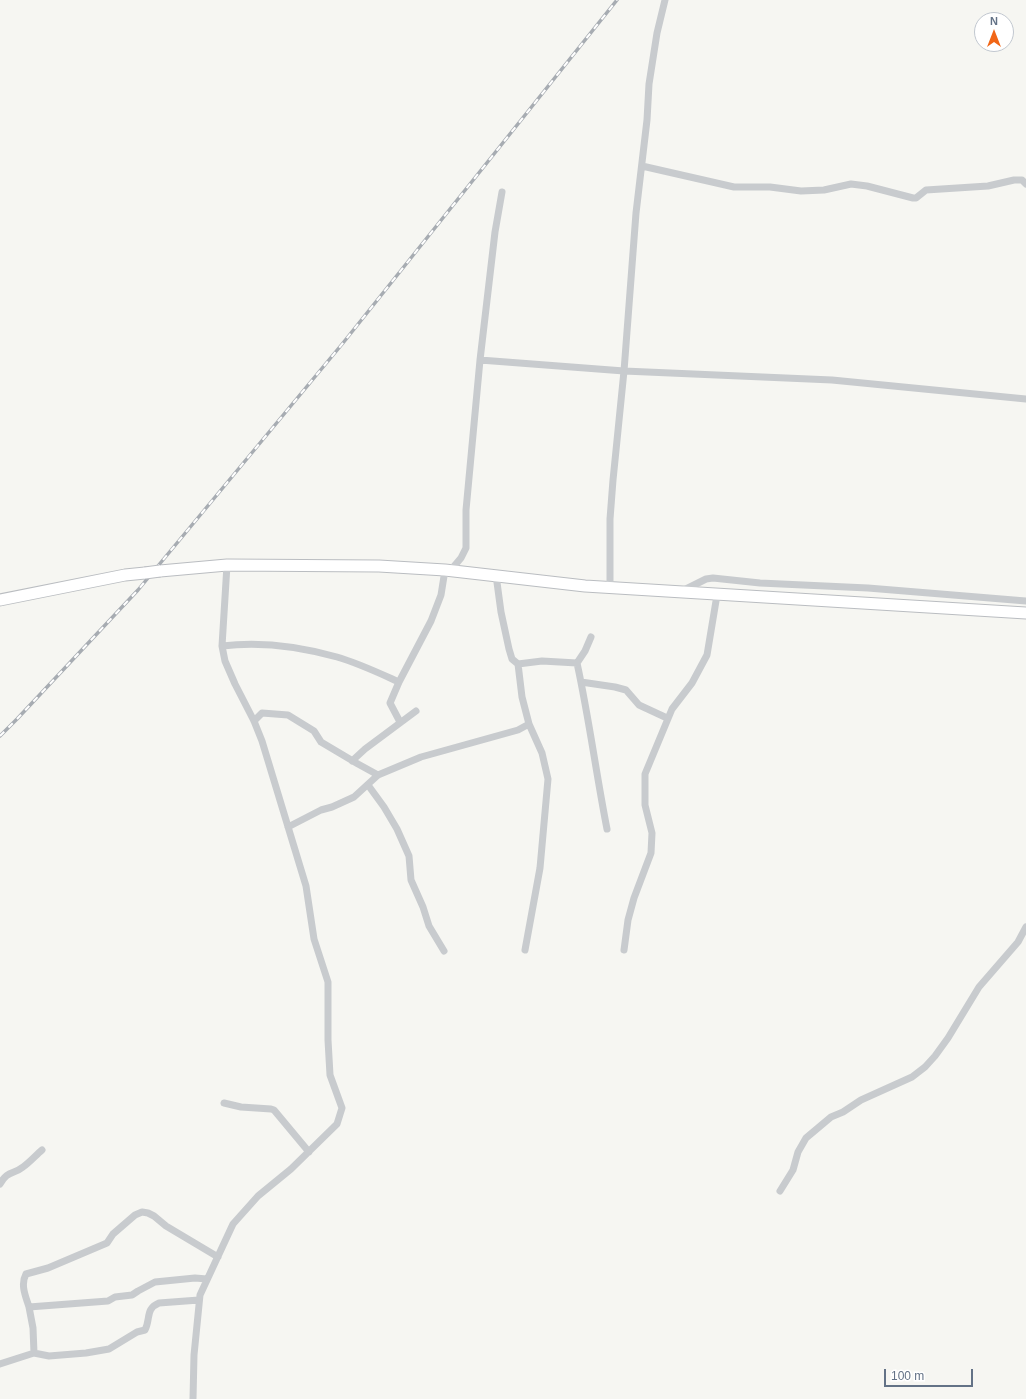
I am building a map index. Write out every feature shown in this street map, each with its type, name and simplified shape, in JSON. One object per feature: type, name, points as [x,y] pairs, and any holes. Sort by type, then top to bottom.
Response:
[{"type":"main road","points":[[0,600],[125,575],[160,571],[227,565],[379,566],[448,570],[585,586],[679,593],[1026,613]]},
{"type":"street","points":[[610,587],[610,519],[624,371],[636,213],[642,166],[649,84],[657,33],[665,0]]},
{"type":"street","points":[[642,166],[734,187],[770,187],[802,192],[824,190],[851,184],[867,186],[913,198],[916,198],[926,190],[988,186],[1014,180],[1022,180],[1026,184]]},
{"type":"street","points":[[400,722],[390,704],[399,682],[431,621],[442,595],[448,570],[461,558],[466,548],[466,510],[480,360],[494,240],[502,192]]},
{"type":"street","points":[[480,360],[624,371],[832,380],[1026,399]]},
{"type":"street","points":[[193,1399],[194,1355],[200,1294],[233,1224],[258,1196],[291,1169],[337,1124],[342,1108],[330,1074],[328,1040],[328,982],[314,939],[306,886],[262,741],[254,721],[235,684],[222,646],[227,565]]},
{"type":"street","points":[[496,575],[501,612],[509,649],[512,659],[518,664],[522,697],[529,724],[542,753],[548,779],[540,868],[524,950]]},
{"type":"street","points":[[679,593],[706,579],[713,578],[760,583],[868,588],[1026,601]]},
{"type":"street","points":[[624,950],[628,920],[634,898],[651,853],[652,833],[645,805],[645,774],[667,718],[692,683],[707,655],[717,595]]},
{"type":"street","points":[[518,664],[542,661],[576,662],[586,651],[591,637]]},
{"type":"street","points":[[222,646],[238,644],[270,644],[302,649],[337,657],[399,682]]},
{"type":"street","points":[[576,662],[581,682],[607,829]]},
{"type":"street","points":[[581,682],[626,690],[639,705],[667,718]]},
{"type":"street","points":[[352,761],[364,749],[416,711]]},
{"type":"street","points":[[254,721],[262,713],[288,715],[314,731],[321,742],[378,775]]},
{"type":"street","points":[[288,827],[321,810],[332,807],[354,797],[378,775],[421,758],[511,732],[529,724]]},
{"type":"street","points":[[368,785],[384,807],[403,842],[409,856],[411,880],[430,926],[444,951]]},
{"type":"street","points":[[780,1191],[793,1170],[798,1152],[806,1138],[832,1117],[866,1098],[912,1077],[925,1067],[948,1038],[979,987],[1018,942],[1026,927]]},
{"type":"street","points":[[224,1103],[241,1107],[274,1110],[308,1152]]},
{"type":"street","points":[[0,1184],[10,1172],[21,1169],[42,1150]]},
{"type":"street","points":[[34,1353],[33,1328],[29,1307],[24,1292],[23,1282],[26,1274],[48,1268],[107,1243],[113,1234],[135,1214],[142,1212],[154,1216],[166,1226],[218,1257]]},
{"type":"street","points":[[29,1307],[108,1301],[115,1297],[132,1295],[155,1282],[195,1278],[207,1280]]},
{"type":"street","points":[[0,1364],[34,1353],[49,1356],[86,1353],[109,1349],[137,1332],[145,1330],[148,1323],[150,1310],[159,1303],[199,1300]]},
{"type":"railway","points":[[0,736],[138,590],[343,343],[617,0]]}]
